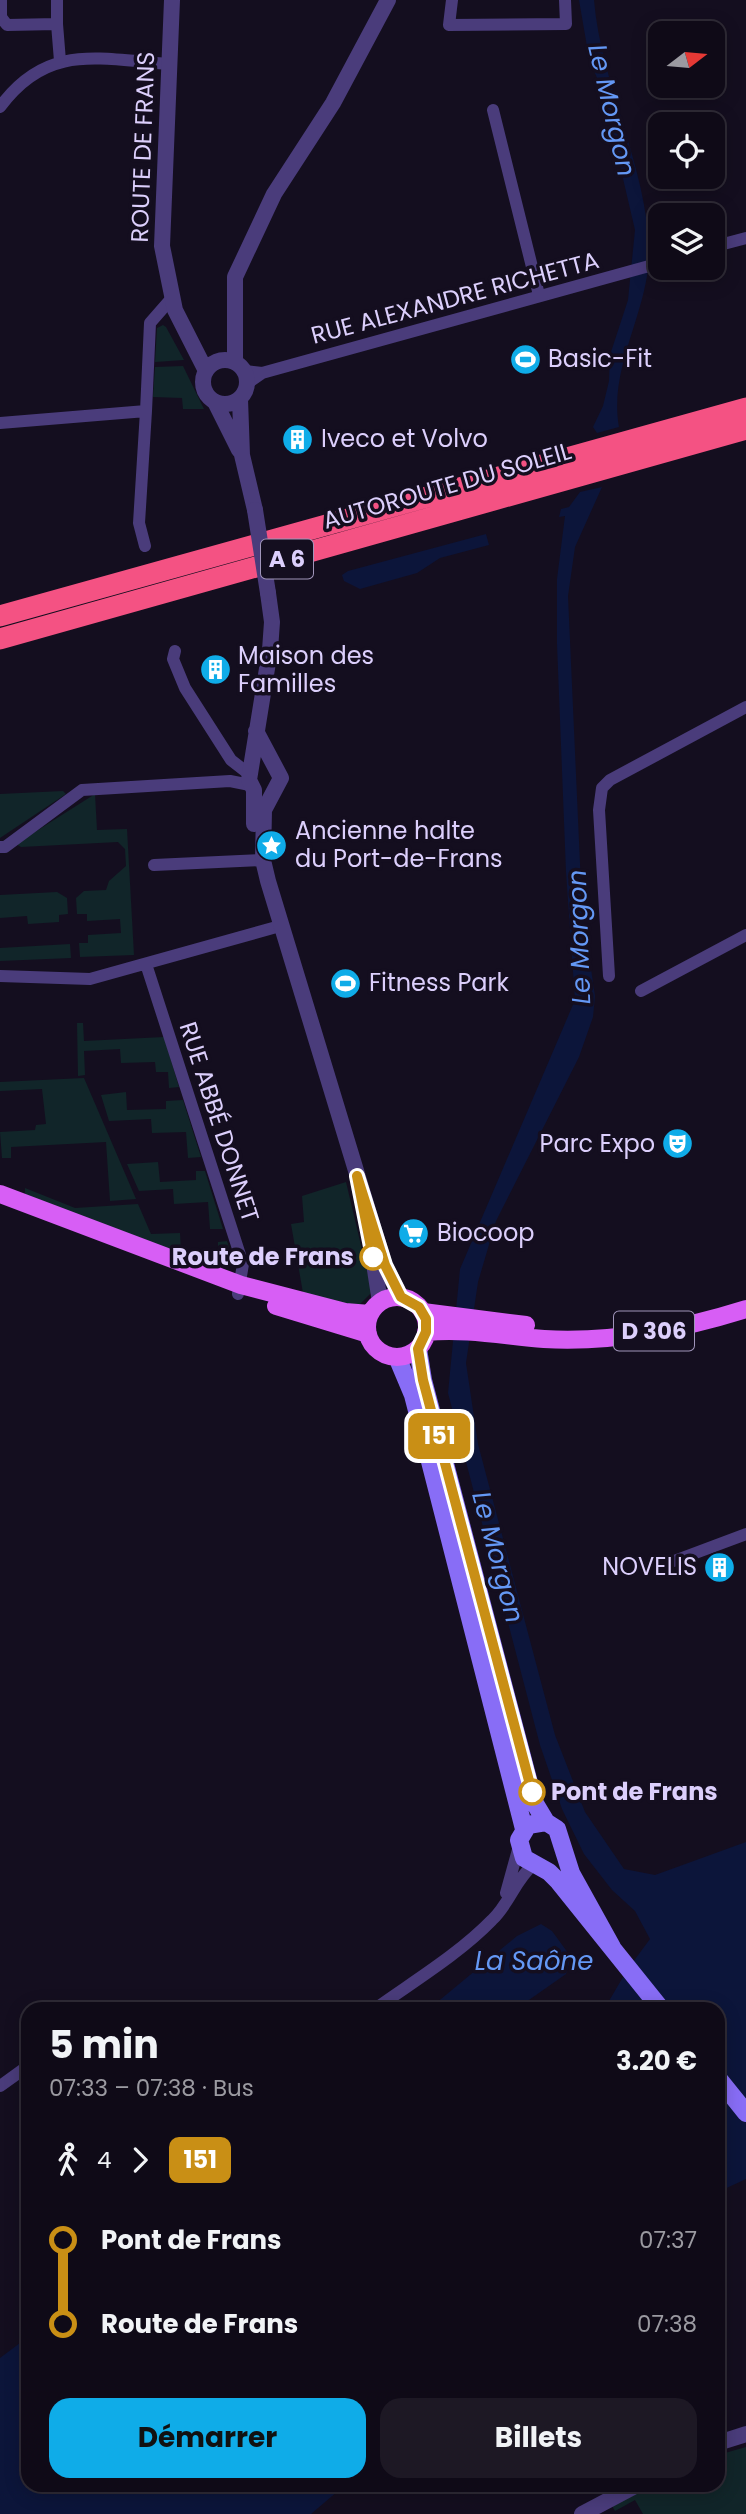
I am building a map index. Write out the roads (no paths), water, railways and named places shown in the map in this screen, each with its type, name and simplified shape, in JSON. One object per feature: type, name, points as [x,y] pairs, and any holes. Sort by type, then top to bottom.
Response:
[{"type":"highway","name":"AUTOROUTE DU SOLEIL","points":[[0,616],[746,408]]},
{"type":"highway","name":"AUTOROUTE DU SOLEIL","points":[[0,639],[746,429]]},
{"type":"main road","points":[[0,1194],[239,1290],[345,1312],[375,1308],[401,1297],[414,1302],[423,1312],[426,1332],[418,1349],[423,1380],[534,1802],[546,1822],[557,1829],[571,1873],[612,1947]]},
{"type":"main road","points":[[0,1205],[368,1334],[378,1350],[397,1357],[418,1349]]},
{"type":"main road","points":[[368,1334],[375,1308]]},
{"type":"main road","name":"D 306","points":[[423,1312],[448,1323],[544,1328],[584,1338],[680,1327],[746,1309]]},
{"type":"main road","name":"D 306","points":[[426,1332],[448,1323]]},
{"type":"main road","points":[[397,1357],[413,1395],[522,1837],[524,1858],[559,1882],[655,2002]]},
{"type":"main road","points":[[522,1837],[534,1822],[546,1822]]},
{"type":"main road","points":[[537,1865],[556,1858],[562,1848]]},
{"type":"main road","points":[[725,2087],[746,2113]]},
{"type":"street","points":[[1,0],[1,17],[7,24],[57,24]]},
{"type":"street","points":[[57,0],[60,61]]},
{"type":"street","name":"ROUTE DE FRANS","points":[[172,0],[160,230],[167,305],[178,319],[206,371]]},
{"type":"street","points":[[263,860],[256,848],[253,829],[252,779],[272,635],[255,510],[242,455],[242,372],[235,277],[274,194],[333,103],[388,0]]},
{"type":"street","points":[[452,0],[449,25],[566,24],[565,0]]},
{"type":"street","points":[[0,107],[17,85],[35,71],[60,61],[79,58],[168,64]]},
{"type":"street","points":[[492,110],[540,295]]},
{"type":"street","points":[[725,243],[746,237]]},
{"type":"street","name":"RUE ALEXANDRE RICHETTA","points":[[242,372],[262,373],[648,266]]},
{"type":"street","points":[[145,546],[139,523],[148,332],[150,323],[167,305]]},
{"type":"street","points":[[242,372],[219,361],[206,371],[203,385],[215,402],[242,455]]},
{"type":"street","points":[[215,402],[225,405],[240,399]]},
{"type":"street","points":[[0,423],[146,411]]},
{"type":"street","points":[[175,651],[173,659],[185,688],[231,760],[271,793]]},
{"type":"street","points":[[609,976],[599,810],[602,788],[610,780],[746,707]]},
{"type":"street","points":[[257,731],[281,778],[264,810],[263,860],[280,926],[385,1265],[401,1297]]},
{"type":"street","points":[[252,779],[262,763],[272,764]]},
{"type":"street","points":[[0,847],[5,847],[82,790],[252,779]]},
{"type":"street","points":[[154,865],[263,860]]},
{"type":"street","points":[[0,976],[90,979],[280,926]]},
{"type":"street","points":[[641,990],[746,935]]},
{"type":"street","name":"RUE ABBÉ DONNET","points":[[146,964],[243,1264],[239,1290]]},
{"type":"street","points":[[357,1176],[375,1308]]},
{"type":"street","points":[[674,1561],[746,1534]]},
{"type":"street","points":[[505,1904],[522,1837]]},
{"type":"street","points":[[384,2002],[492,1920],[505,1904],[520,1876],[537,1865]]},
{"type":"street","points":[[0,2086],[21,2071]]},
{"type":"street","points":[[725,2441],[746,2434]]},
{"type":"street","points":[[725,2450],[746,2444]]},
{"type":"street","points":[[582,2514],[624,2492]]},
{"type":"water","name":"Le Morgon","points":[[579,0],[594,0],[605,63],[641,187],[648,240],[648,272],[619,382],[619,427],[597,433],[593,427],[603,406],[609,381],[610,355],[628,300],[635,230],[603,93],[589,58]]},
{"type":"water","name":"Le Morgon","points":[[602,487],[575,547],[568,596],[582,908],[595,996],[593,1017],[579,1057],[496,1221],[478,1282],[466,1363],[478,1444],[555,1735],[585,1812],[624,1869],[655,1875],[746,1842],[746,2179],[725,2189],[725,2002],[608,2002],[623,1977],[628,1981],[633,1962],[650,1939],[635,1911],[612,1890],[584,1854],[562,1809],[540,1745],[448,1393],[460,1269],[575,1000],[566,872],[557,579],[565,516],[559,517],[561,509],[569,507],[580,492]]},
{"type":"water","points":[[486,534],[489,545],[440,558],[417,573],[360,589],[344,581],[342,575],[348,571]]},
{"type":"water","name":"La Saône","points":[[541,1924],[552,1931],[571,1957],[566,1974],[526,2002],[437,2002],[517,1936]]},
{"type":"water","points":[[21,2342],[21,2492],[337,2492],[311,2514],[0,2514],[0,2358]]},
{"type":"place","name":"Basic-Fit","points":[[525,359]]},
{"type":"place","name":"Iveco et Volvo","points":[[298,439]]},
{"type":"place","name":"Maison des Familles","points":[[215,670]]},
{"type":"place","name":"Ancienne halte du Port-de-Frans","points":[[272,845]]},
{"type":"place","name":"Fitness Park","points":[[346,983]]},
{"type":"place","name":"Parc Expo","points":[[678,1144]]},
{"type":"place","name":"Biocoop","points":[[414,1233]]},
{"type":"place","name":"Route de Frans","points":[[373,1257]]},
{"type":"place","name":"NOVELIS","points":[[720,1567]]},
{"type":"place","name":"Pont de Frans","points":[[532,1792]]}]
